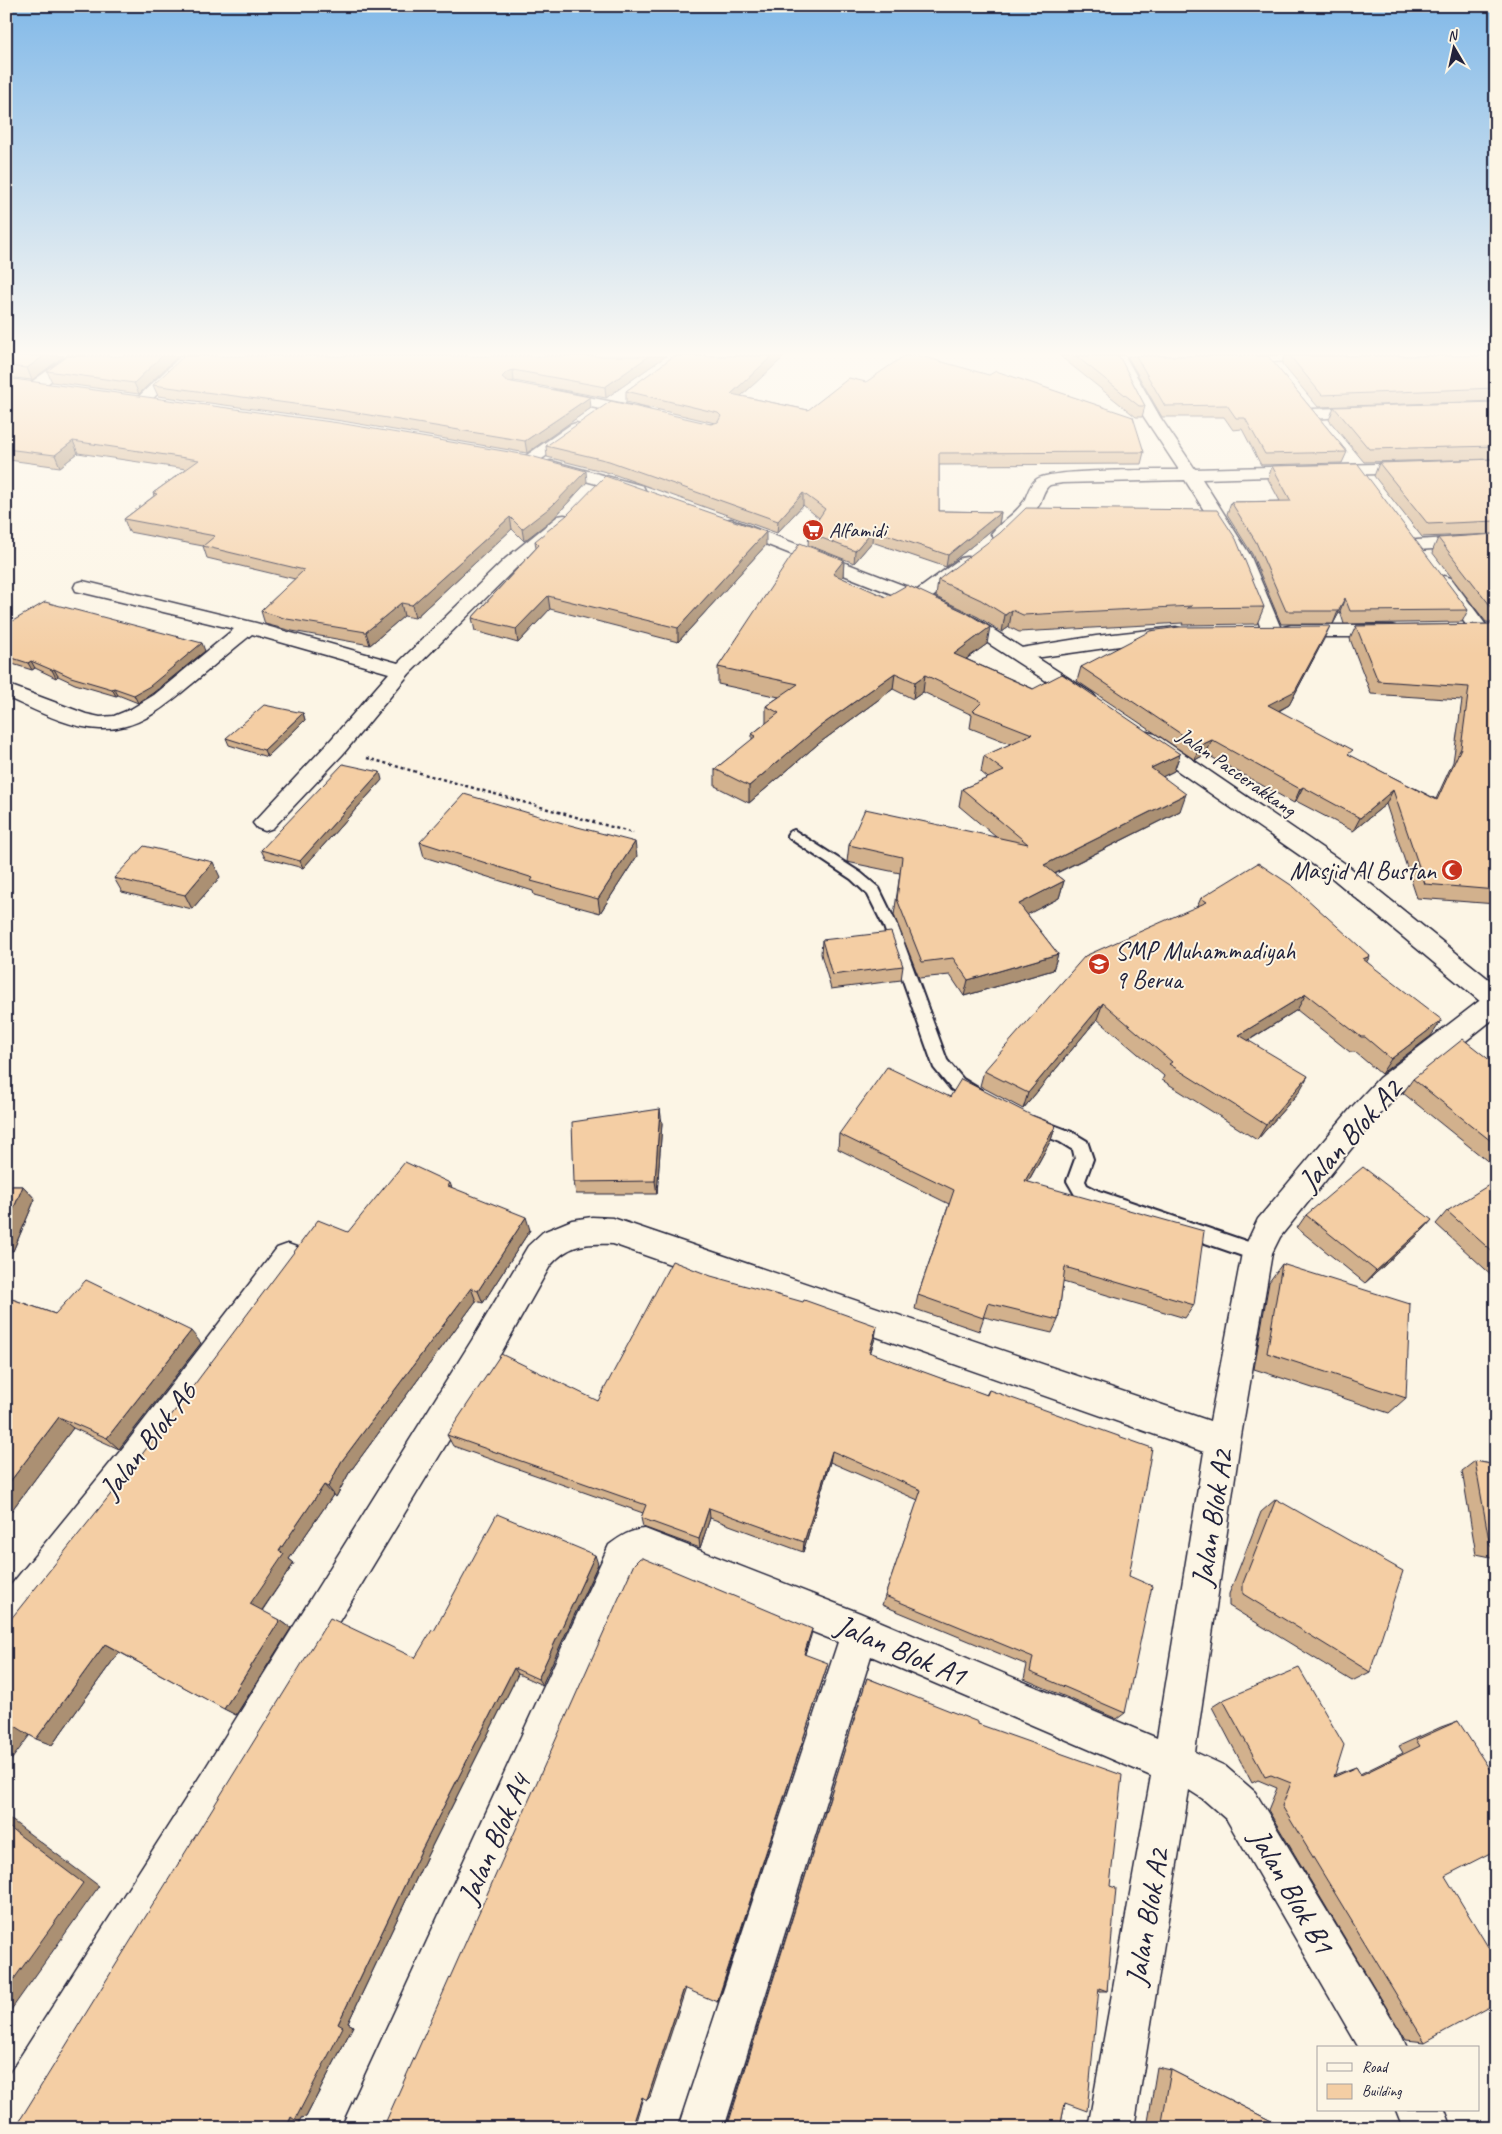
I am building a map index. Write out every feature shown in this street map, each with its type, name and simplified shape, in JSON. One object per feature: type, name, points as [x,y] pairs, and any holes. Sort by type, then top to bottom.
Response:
[{"type":"street","points":[[527,456],[521,459],[590,494],[652,496]]},
{"type":"street","points":[[1178,456],[1241,555],[1262,631],[1409,631]]},
{"type":"street","points":[[1347,456],[1370,485]]},
{"type":"street","points":[[918,598],[956,572],[1012,525],[1031,504],[1039,486],[1045,481],[1062,478],[1427,467]]},
{"type":"street","points":[[265,823],[335,749],[402,670],[511,563],[590,494]]},
{"type":"street","points":[[717,519],[918,598],[970,623],[1021,654],[1103,710]]},
{"type":"street","points":[[1405,530],[1487,630]]},
{"type":"street","points":[[1417,545],[1496,540]]},
{"type":"street","points":[[83,587],[248,627],[402,670]]},
{"type":"street","points":[[6,690],[82,719],[99,723],[119,720],[151,707],[248,627]]},
{"type":"street","points":[[1459,630],[1487,630]]},
{"type":"street","points":[[1021,654],[1129,638],[1194,633]]},
{"type":"street","name":"Jalan Paccerakkang","points":[[1135,730],[1339,871],[1496,1001]]},
{"type":"street","name":"Jalan Blok A2","points":[[1111,2128],[1257,1253],[1270,1228],[1362,1115],[1389,1086],[1496,1001]]},
{"type":"street","points":[[6,2122],[206,1804],[304,1641],[484,1351],[539,1256],[554,1241],[570,1234],[592,1230],[613,1231],[1224,1442]]},
{"type":"street","name":"Jalan Blok A6","points":[[6,1621],[133,1462],[288,1258]]},
{"type":"street","name":"Jalan Blok A1","points":[[627,1552],[634,1548],[645,1547],[860,1632],[1172,1765]]},
{"type":"street","name":"Jalan Blok A4","points":[[364,2128],[622,1558],[627,1552]]},
{"type":"street","points":[[701,2128],[860,1632]]},
{"type":"street","name":"Jalan Blok B1","points":[[1172,1765],[1206,1776],[1224,1788],[1241,1806],[1383,2046]]},
{"type":"street","points":[[1420,2112],[1429,2128]]},
{"type":"lane","points":[[794,835],[856,876],[874,892],[891,927],[940,1062],[957,1084],[985,1100]]},
{"type":"lane","points":[[1017,1116],[1066,1137],[1081,1146],[1084,1159],[1076,1181],[1081,1190],[1093,1197],[1257,1253]]},
{"type":"path","points":[[335,749],[632,833]]},
{"type":"building","points":[[170,456],[529,456],[586,471],[552,506],[522,529],[510,517],[412,605],[401,603],[366,632],[287,619],[261,611],[304,570],[203,546],[215,536],[124,519],[157,494],[153,493],[199,460]]},
{"type":"building","points":[[586,456],[939,456],[939,511],[1001,512],[948,555],[873,530],[855,551],[809,533],[825,509],[803,493],[778,521],[609,461]]},
{"type":"building","points":[[1496,459],[1496,521],[1428,524],[1379,463]]},
{"type":"building","points":[[1358,464],[1468,610],[1350,611],[1345,598],[1338,611],[1286,611],[1256,542],[1231,502],[1291,501],[1272,466]]},
{"type":"building","points":[[605,476],[766,532],[678,628],[548,596],[516,629],[472,618],[539,545],[535,541],[567,515]]},
{"type":"building","points":[[1026,508],[1217,510],[1236,539],[1264,607],[1187,608],[1192,606],[1023,615],[1012,610],[1005,615],[981,600],[938,580],[1000,533]]},
{"type":"building","points":[[1496,534],[1496,609],[1493,609],[1438,538]]},
{"type":"building","points":[[800,543],[844,560],[833,574],[886,597],[907,585],[965,612],[990,627],[954,654],[1033,689],[1062,674],[1180,754],[1151,768],[1186,794],[1044,865],[1064,881],[1019,904],[1058,954],[968,980],[953,958],[922,962],[897,899],[902,857],[849,845],[865,809],[1028,844],[962,789],[1004,771],[984,756],[1032,734],[973,711],[982,702],[925,675],[915,682],[895,673],[819,727],[749,786],[715,769],[756,736],[752,734],[779,713],[766,706],[798,684],[718,667]]},
{"type":"building","points":[[45,602],[202,643],[150,686],[134,695],[71,677],[31,661],[28,663],[6,656],[6,625]]},
{"type":"building","points":[[1496,624],[1496,890],[1425,884],[1393,790],[1360,818],[1303,787],[1300,789],[1212,740],[1199,746],[1081,667],[1150,631],[1179,627],[1330,626],[1295,691],[1268,705],[1353,750],[1348,754],[1437,800],[1461,748],[1469,687],[1378,681],[1356,626]]},
{"type":"building","points":[[264,705],[303,713],[264,750],[226,738]]},
{"type":"building","points":[[343,764],[380,772],[300,861],[261,850]]},
{"type":"building","points":[[464,794],[635,842],[598,899],[531,881],[533,878],[420,842]]},
{"type":"building","points":[[144,846],[213,862],[185,895],[114,878]]},
{"type":"building","points":[[1258,863],[1294,887],[1370,956],[1363,959],[1442,1020],[1391,1059],[1365,1037],[1361,1037],[1306,994],[1239,1035],[1308,1076],[1266,1125],[1169,1064],[1172,1062],[1103,1003],[1028,1093],[984,1071],[1085,956],[1207,902],[1201,898]]},
{"type":"building","points":[[891,932],[903,966],[832,975],[822,940]]},
{"type":"building","points":[[1463,1039],[1496,1065],[1496,1145],[1413,1079]]},
{"type":"building","points":[[887,1067],[950,1097],[961,1079],[1031,1115],[1056,1125],[1025,1181],[1204,1231],[1194,1305],[1065,1267],[1058,1320],[988,1303],[983,1318],[918,1295],[954,1190],[839,1134]]},
{"type":"building","points":[[660,1109],[655,1181],[574,1182],[572,1122]]},
{"type":"building","points":[[405,1162],[450,1183],[448,1186],[526,1217],[478,1291],[471,1288],[341,1462],[328,1487],[324,1485],[279,1551],[284,1554],[250,1604],[280,1620],[224,1709],[105,1644],[36,1739],[15,1726],[6,1738],[6,1625],[134,1465],[318,1220],[348,1232]]},
{"type":"building","points":[[1363,1167],[1432,1220],[1376,1271],[1306,1215]]},
{"type":"building","points":[[1489,1185],[1496,1189],[1496,1255],[1447,1211]]},
{"type":"building","points":[[6,1186],[23,1186],[6,1227]]},
{"type":"building","points":[[672,1261],[711,1276],[803,1302],[804,1300],[877,1326],[869,1352],[987,1395],[989,1390],[1152,1448],[1129,1576],[1152,1586],[1125,1713],[1030,1672],[1033,1657],[885,1596],[921,1490],[832,1451],[804,1542],[709,1508],[699,1539],[641,1518],[646,1505],[447,1435],[501,1354],[598,1401]]},
{"type":"building","points":[[1282,1264],[1410,1304],[1406,1398],[1267,1353]]},
{"type":"building","points":[[86,1280],[191,1331],[107,1438],[59,1417],[6,1487],[6,1297],[55,1314]]},
{"type":"building","points":[[1475,1461],[1496,1465],[1496,1547],[1490,1546]]},
{"type":"building","points":[[1276,1499],[1403,1571],[1370,1672],[1243,1594],[1243,1583]]},
{"type":"building","points":[[497,1514],[595,1555],[538,1679],[514,1668],[420,1853],[338,2024],[343,2027],[295,2120],[291,2117],[286,2128],[15,2128],[330,1618],[415,1658],[432,1630],[434,1631]]},
{"type":"building","points":[[640,1558],[812,1629],[804,1654],[828,1663],[717,2002],[684,1988],[647,2100],[642,2097],[632,2128],[383,2128],[634,1564]]},
{"type":"building","points":[[1299,1668],[1344,1745],[1334,1777],[1356,1767],[1361,1775],[1420,1746],[1416,1740],[1458,1721],[1496,1779],[1496,1850],[1445,1876],[1496,1960],[1496,2003],[1425,2042],[1282,1806],[1291,1783],[1271,1775],[1265,1777],[1223,1700]]},
{"type":"building","points":[[867,1678],[978,1722],[978,1724],[1122,1775],[1110,1886],[1116,1888],[1107,1991],[1099,1988],[1087,2111],[1065,2103],[1060,2128],[727,2128]]},
{"type":"building","points":[[6,1825],[83,1883],[6,1990]]},
{"type":"building","points":[[1171,2070],[1285,2128],[1161,2128]]},
{"type":"place","name":"Alfamidi","points":[[813,530]]},
{"type":"place","name":"Masjid Al Bustan","points":[[1452,870]]},
{"type":"place","name":"SMP Muhammadiyah 9 Berua","points":[[1099,964]]}]
